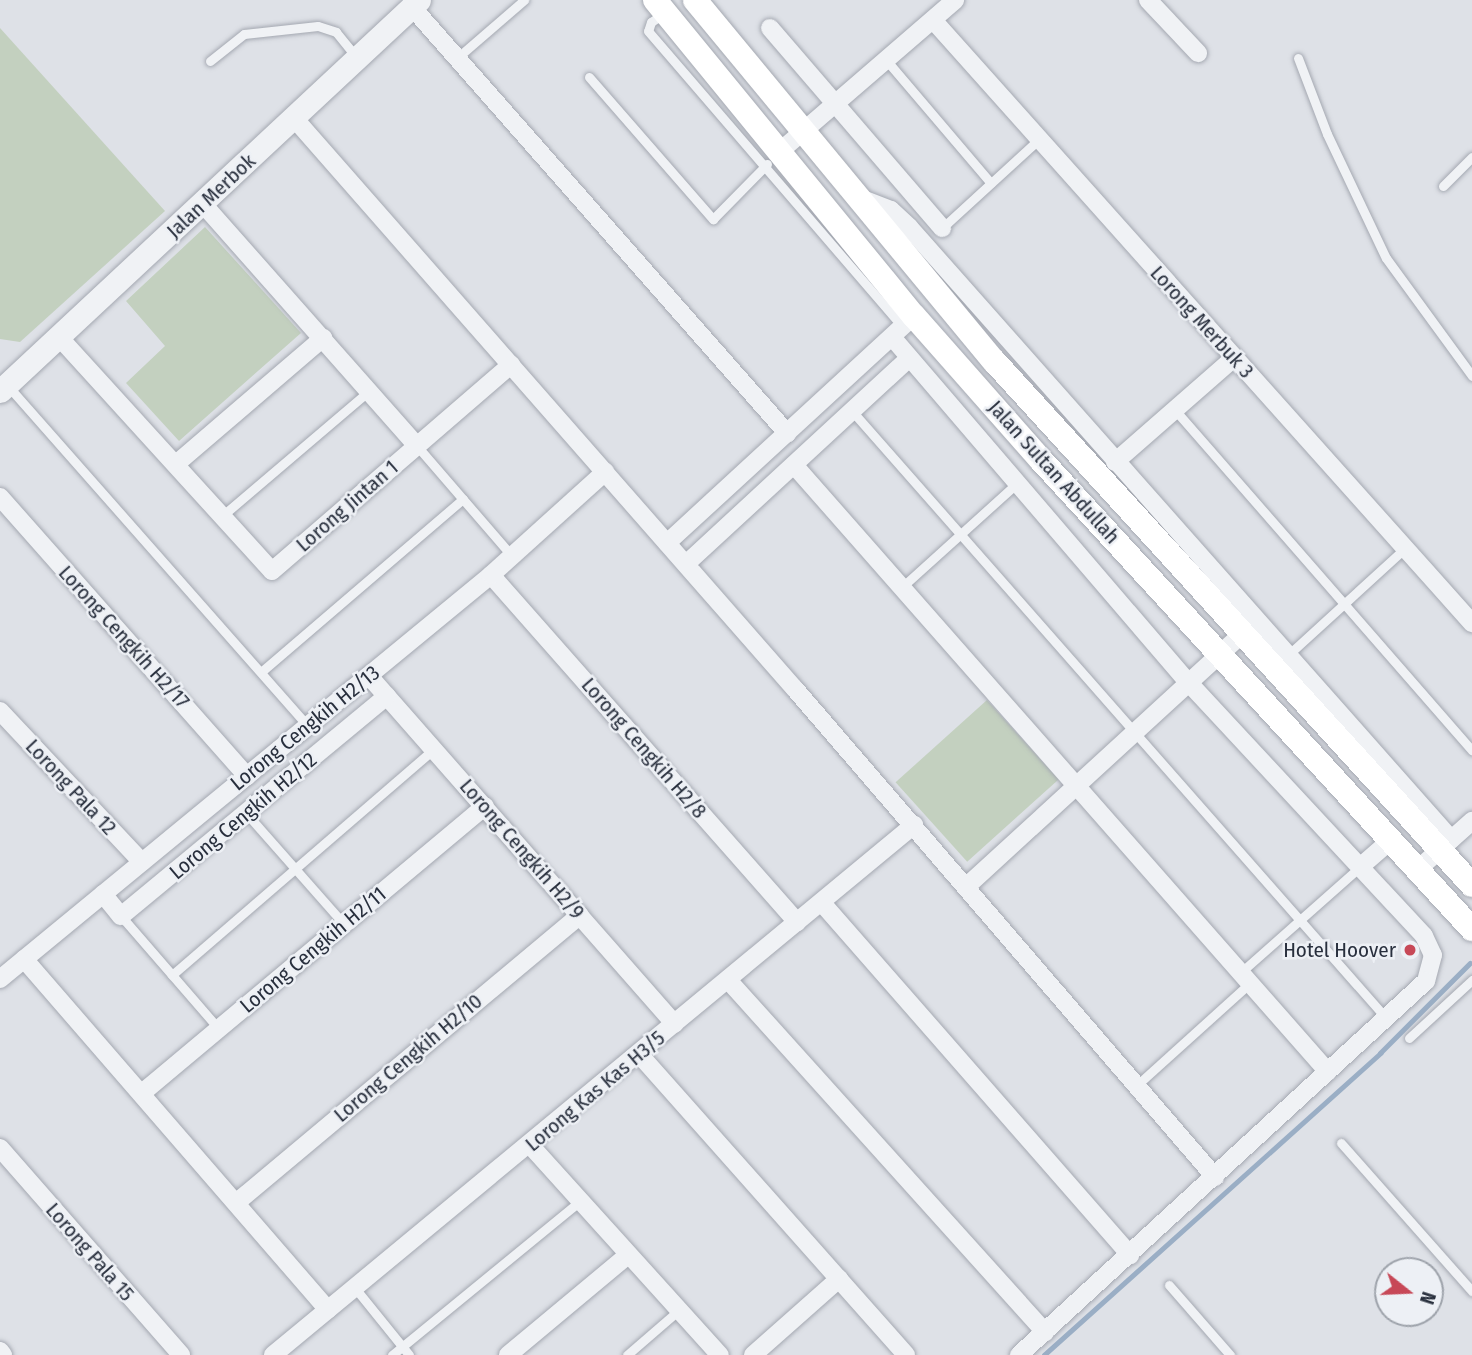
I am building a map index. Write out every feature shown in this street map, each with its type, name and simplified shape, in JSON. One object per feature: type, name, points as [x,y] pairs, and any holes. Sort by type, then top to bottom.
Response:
[{"type":"main road","name":"Jalan Sultan Abdullah","points":[[697,1],[994,362],[1242,634],[1445,845],[1472,885]]},
{"type":"main road","name":"Jalan Sultan Abdullah","points":[[660,6],[771,160],[903,326],[1041,460],[1472,929]]},
{"type":"street","points":[[771,160],[955,0]]},
{"type":"street","points":[[1148,0],[1198,52]]},
{"type":"street","points":[[415,3],[457,58],[787,433]]},
{"type":"street","name":"Jalan Merbok","points":[[2,384],[59,337],[415,3]]},
{"type":"street","name":"Lorong Merbuk 3","points":[[933,20],[1472,623]]},
{"type":"street","points":[[770,28],[942,228]]},
{"type":"street","points":[[293,118],[914,825],[1215,1177]]},
{"type":"street","points":[[858,197],[891,210],[909,227],[1288,655],[1445,845]]},
{"type":"street","name":"Lorong Jintan 1","points":[[59,337],[272,571],[417,446],[203,204]]},
{"type":"street","points":[[667,543],[903,326]]},
{"type":"street","points":[[903,326],[909,358],[1189,683],[1424,936],[1433,955],[1426,981],[1019,1355]]},
{"type":"street","points":[[176,464],[323,338]]},
{"type":"street","points":[[686,564],[909,358]]},
{"type":"street","points":[[1115,462],[1234,358]]},
{"type":"street","points":[[417,446],[511,365]]},
{"type":"street","points":[[1017,483],[1041,460]]},
{"type":"street","points":[[794,465],[1328,1072]]},
{"type":"street","name":"Lorong Cengkih H2/13","points":[[0,979],[491,575],[605,472]]},
{"type":"street","name":"Lorong Cengkih H2/17","points":[[0,497],[247,776]]},
{"type":"street","name":"Lorong Cengkih H2/8","points":[[491,575],[797,922]]},
{"type":"street","points":[[967,886],[1242,634]]},
{"type":"street","name":"Lorong Cengkih H2/9","points":[[369,676],[675,1024]]},
{"type":"street","name":"Lorong Cengkih H2/12","points":[[121,916],[387,696]]},
{"type":"street","name":"Lorong Pala 12","points":[[0,711],[142,862]]},
{"type":"street","points":[[229,791],[246,813]]},
{"type":"street","name":"Lorong Cengkih H2/11","points":[[142,1093],[485,806]]},
{"type":"street","points":[[1418,870],[1472,821]]},
{"type":"street","name":"Lorong Kas Kas H3/5","points":[[273,1355],[914,825]]},
{"type":"street","points":[[1360,867],[1391,841]]},
{"type":"street","points":[[103,894],[121,916]]},
{"type":"street","points":[[822,903],[1130,1255]]},
{"type":"street","name":"Lorong Cengkih H2/10","points":[[237,1202],[580,915]]},
{"type":"street","points":[[24,958],[328,1310]]},
{"type":"street","points":[[728,980],[1045,1332]]},
{"type":"street","points":[[639,1054],[906,1355]]},
{"type":"street","points":[[530,1145],[720,1355]]},
{"type":"street","name":"Lorong Pala 15","points":[[0,1148],[181,1355]]},
{"type":"street","points":[[508,1355],[628,1255]]},
{"type":"street","points":[[753,1355],[839,1279]]},
{"type":"lane","points":[[457,58],[524,0]]},
{"type":"lane","points":[[210,61],[244,34],[317,26],[336,32],[357,58]]},
{"type":"lane","points":[[1298,58],[1327,134],[1386,258],[1472,376]]},
{"type":"lane","points":[[887,61],[991,183]]},
{"type":"lane","points":[[589,78],[713,219],[771,160]]},
{"type":"lane","points":[[942,228],[1039,139]]},
{"type":"lane","points":[[1443,186],[1472,157]]},
{"type":"lane","points":[[2,384],[308,726]]},
{"type":"lane","points":[[222,516],[369,391]]},
{"type":"lane","points":[[1175,410],[1472,751]]},
{"type":"lane","points":[[852,411],[1386,1018]]},
{"type":"lane","points":[[417,446],[512,556]]},
{"type":"lane","points":[[902,587],[1017,483]]},
{"type":"lane","points":[[261,672],[463,499]]},
{"type":"lane","points":[[1288,655],[1405,548]]},
{"type":"lane","points":[[172,975],[434,749]]},
{"type":"lane","points":[[246,813],[344,924]]},
{"type":"lane","points":[[1137,1085],[1245,978],[1298,921],[1360,867]]},
{"type":"lane","points":[[121,916],[219,1029]]},
{"type":"lane","points":[[1409,1038],[1472,980]]},
{"type":"lane","points":[[1341,1143],[1472,1291]]},
{"type":"lane","points":[[392,1355],[580,1201]]},
{"type":"lane","points":[[1169,1285],[1230,1355]]},
{"type":"lane","points":[[355,1288],[409,1355]]},
{"type":"lane","points":[[627,1355],[679,1310]]},
{"type":"green space","points":[[0,28],[165,211],[20,342],[0,339]]},
{"type":"green space","points":[[205,227],[301,333],[179,441],[126,383],[165,346],[126,301]]},
{"type":"green space","points":[[987,700],[1059,780],[967,862],[896,782]]},
{"type":"waterway","points":[[1044,1355],[1380,1053],[1470,963]]},
{"type":"place","name":"Hotel Hoover","points":[[1410,950]]}]
